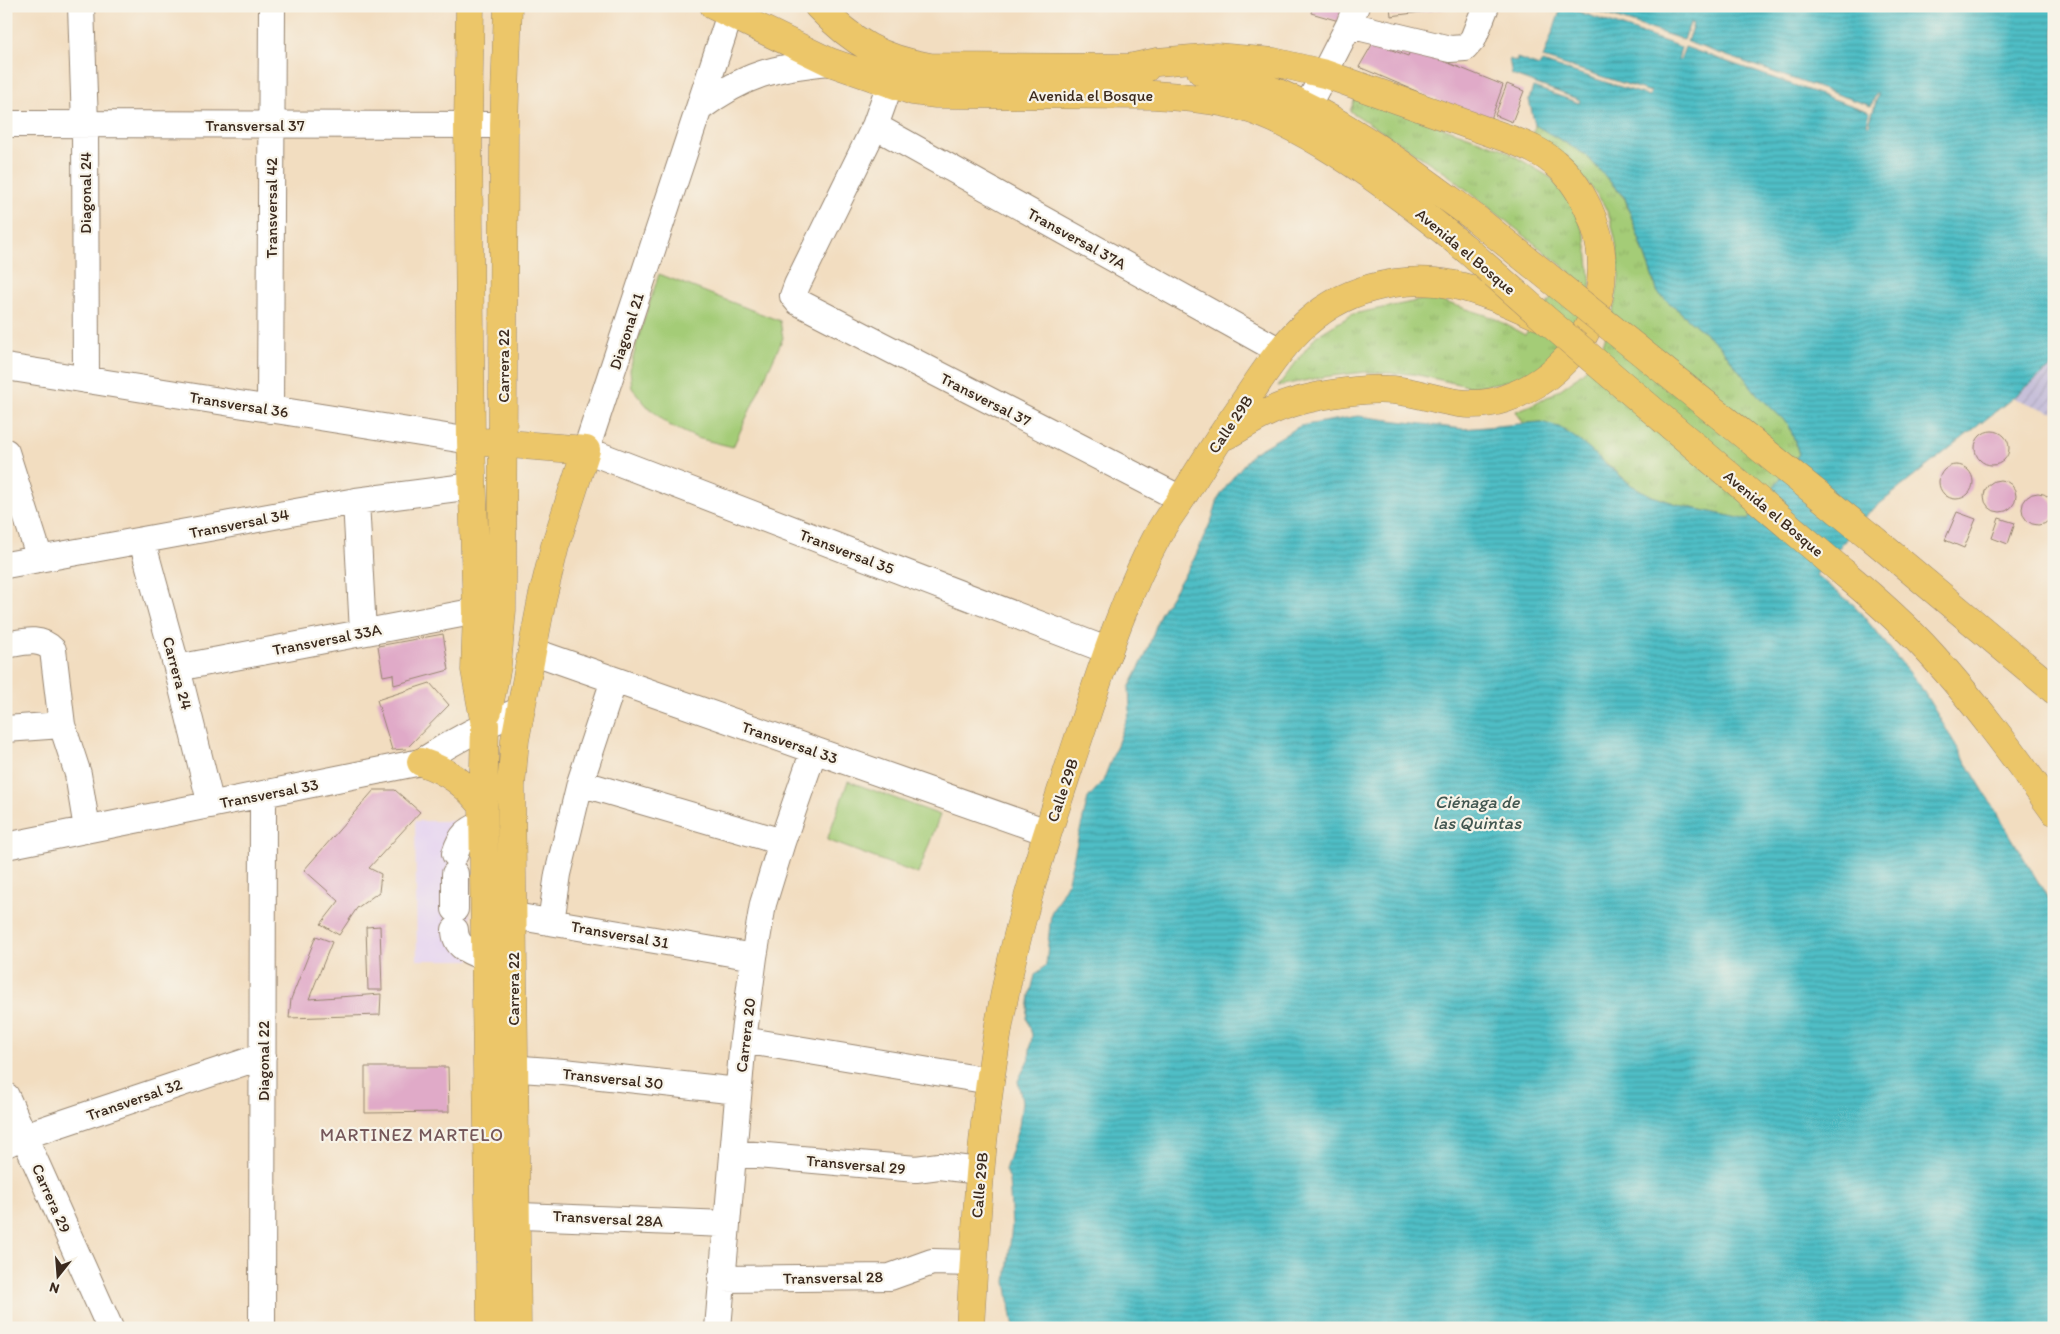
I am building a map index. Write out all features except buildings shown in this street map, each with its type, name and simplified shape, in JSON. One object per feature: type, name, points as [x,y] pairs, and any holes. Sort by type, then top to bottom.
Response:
[{"type":"main road","name":"Carrera 22","points":[[470,6],[468,125],[471,441],[476,579],[489,610]]},
{"type":"main road","name":"Carrera 22","points":[[508,6],[504,125],[502,444],[489,610],[475,670],[485,724],[483,815],[487,1067],[517,1328]]},
{"type":"main road","name":"Avenida el Bosque","points":[[818,6],[838,27],[861,44],[887,57],[908,63],[930,67],[1185,69],[1230,75],[1308,106],[1408,169],[1476,218],[1872,538],[2054,690]]},
{"type":"main road","name":"Avenida el Bosque","points":[[722,10],[830,62],[913,91],[936,94],[1152,95],[1187,97],[1242,107],[1293,127],[1343,157],[1401,196],[1466,249],[1544,318],[1889,611],[1937,660],[1975,705],[2054,811]]},
{"type":"main road","points":[[1129,68],[1167,61],[1216,57],[1274,62],[1325,74],[1512,140],[1540,152],[1556,164],[1572,180],[1584,198],[1594,221],[1602,250],[1603,275],[1599,299],[1588,328],[1561,366],[1551,375],[1525,391],[1502,399],[1478,404],[1454,404],[1415,393],[1392,390],[1340,394],[1309,399],[1272,410],[1218,440]]},
{"type":"main road","name":"Calle 29B","points":[[970,1328],[979,1171],[990,1081],[1002,1005],[1013,954],[1047,832],[1109,650],[1158,533],[1218,440],[1280,351],[1298,329],[1319,312],[1344,298],[1370,288],[1426,281],[1454,284],[1481,291],[1544,318]]},
{"type":"main road","points":[[471,441],[586,450]]},
{"type":"main road","name":"Diagonal 21","points":[[532,651],[555,546],[586,450]]},
{"type":"main road","points":[[489,610],[532,651]]},
{"type":"main road","name":"Carrera 22","points":[[491,1328],[503,1214],[514,1068],[511,786],[516,740],[532,651]]},
{"type":"main road","points":[[421,762],[440,768],[457,778],[471,791],[483,815]]},
{"type":"street","name":"Diagonal 24","points":[[81,6],[85,124],[86,380]]},
{"type":"street","name":"Transversal 42","points":[[270,410],[272,6]]},
{"type":"street","points":[[1308,106],[1352,16],[1450,50],[1465,48],[1473,40],[1486,6]]},
{"type":"street","name":"Diagonal 21","points":[[586,450],[700,108],[722,10]]},
{"type":"street","points":[[700,108],[722,91],[747,78],[774,69],[830,62]]},
{"type":"street","points":[[875,126],[890,84]]},
{"type":"street","name":"Transversal 37","points":[[6,124],[504,125]]},
{"type":"street","name":"Transversal 37","points":[[875,126],[797,284],[793,296],[798,302],[1181,499]]},
{"type":"street","name":"Transversal 37A","points":[[875,126],[1280,351]]},
{"type":"street","name":"Transversal 36","points":[[6,367],[471,441]]},
{"type":"street","name":"Transversal 35","points":[[586,450],[1109,650]]},
{"type":"street","points":[[6,452],[40,559]]},
{"type":"street","name":"Transversal 34","points":[[6,565],[356,501],[473,486]]},
{"type":"street","points":[[356,501],[363,632]]},
{"type":"street","name":"Carrera 24","points":[[142,541],[212,804]]},
{"type":"street","name":"Transversal 33A","points":[[177,668],[489,610]]},
{"type":"street","points":[[6,645],[36,640],[48,644],[53,650],[62,725],[78,774],[87,830]]},
{"type":"street","name":"Transversal 33","points":[[532,651],[1047,832]]},
{"type":"street","points":[[551,922],[558,874],[580,783],[614,680]]},
{"type":"street","name":"Transversal 33","points":[[6,846],[421,762],[485,724],[521,710]]},
{"type":"street","points":[[6,729],[62,725]]},
{"type":"street","name":"Carrera 20","points":[[718,1328],[738,1091],[754,957],[763,904],[814,750]]},
{"type":"street","points":[[580,783],[782,842]]},
{"type":"street","name":"Diagonal 22","points":[[262,1328],[263,794]]},
{"type":"street","points":[[483,815],[459,841],[455,864],[455,938],[458,945],[486,958]]},
{"type":"street","name":"Transversal 31","points":[[485,911],[754,957]]},
{"type":"street","points":[[743,1040],[990,1081]]},
{"type":"street","name":"Transversal 32","points":[[15,1140],[263,1056]]},
{"type":"street","name":"Transversal 30","points":[[487,1067],[514,1068],[738,1091]]},
{"type":"street","name":"Carrera 29","points":[[6,1096],[15,1140],[110,1328]]},
{"type":"street","name":"Transversal 29","points":[[733,1153],[916,1170],[939,1166],[979,1171]]},
{"type":"street","name":"Transversal 28A","points":[[503,1214],[726,1224]]},
{"type":"street","name":"Transversal 28","points":[[721,1279],[890,1277],[932,1262],[973,1263]]},
{"type":"shaded area","points":[[2054,365],[2054,413],[2013,398]]},
{"type":"shaded area","points":[[415,821],[469,821],[470,960],[417,960]]},
{"type":"green space","points":[[1356,96],[1501,148],[1553,179],[1573,206],[1586,239],[1591,286],[1582,321],[1554,358],[1526,376],[1472,387],[1414,374],[1365,372],[1323,377],[1278,386],[1316,336],[1353,314],[1432,298],[1492,317],[1525,335],[1570,272],[1447,174],[1350,111]]},
{"type":"green space","points":[[1535,125],[1586,155],[1625,199],[1658,293],[1720,346],[1757,394],[1789,425],[1799,454],[1748,520],[1683,506],[1652,496],[1631,485],[1610,466],[1541,422],[1523,423],[1516,411],[1536,403],[1562,388],[1587,368],[1596,358],[1605,340],[1617,294],[1619,276],[1615,239],[1608,212],[1581,176],[1533,137]]},
{"type":"green space","points":[[659,274],[780,321],[783,338],[733,447],[697,438],[669,425],[647,406],[632,388],[630,370]]},
{"type":"green space","points":[[848,781],[940,815],[918,874],[827,840]]},
{"type":"water","name":"Ciénaga de las Quintas","points":[[1562,6],[1681,47],[1678,60],[1680,60],[1685,47],[1870,112],[1867,124],[1869,125],[1878,94],[1876,94],[1871,106],[1687,42],[1693,24],[1690,23],[1684,40],[1581,6],[2054,6],[2054,365],[1867,514],[1816,575],[1855,606],[1919,684],[2054,908],[2054,1328],[1014,1328],[1006,1282],[1012,1225],[1009,1180],[1005,1170],[1019,1126],[1022,1102],[1018,1081],[1029,1058],[1032,1035],[1027,1018],[1030,995],[1035,975],[1046,965],[1051,913],[1067,884],[1088,798],[1103,781],[1130,711],[1129,688],[1146,654],[1160,614],[1194,559],[1212,519],[1218,499],[1253,453],[1300,426],[1358,416],[1463,429],[1541,422],[1559,427],[1577,439],[1631,485],[1652,496],[1683,506],[1748,520],[1799,454],[1789,425],[1757,394],[1720,346],[1658,293],[1625,198],[1586,155],[1535,125],[1529,100],[1533,87],[1579,103],[1580,100],[1512,75],[1509,59],[1517,62],[1517,58],[1539,66],[1542,62],[1649,96],[1651,92],[1543,58]]},
{"type":"district","name":"MARTINEZ MARTELO","points":[[412,1135]]}]
